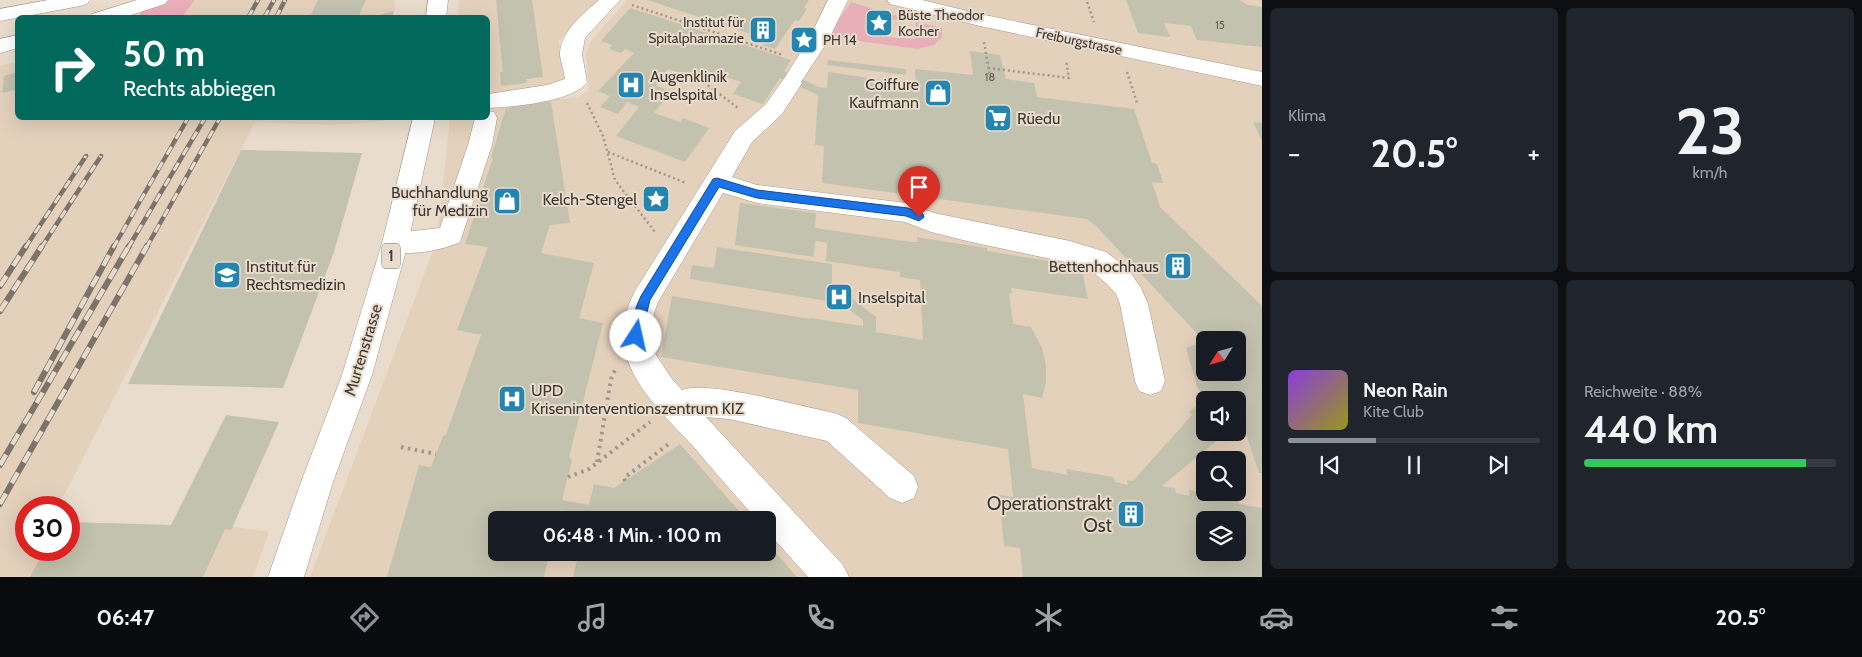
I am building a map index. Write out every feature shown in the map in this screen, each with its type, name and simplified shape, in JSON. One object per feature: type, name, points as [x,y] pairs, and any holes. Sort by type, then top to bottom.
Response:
[{"type":"street","points":[[0,15],[31,5],[80,0]]},
{"type":"street","points":[[109,15],[158,0]]},
{"type":"street","points":[[436,15],[438,0]]},
{"type":"street","points":[[490,108],[557,91],[576,82],[571,56],[571,44],[576,35],[610,0]]},
{"type":"street","points":[[831,577],[678,410],[647,370],[639,354],[636,336],[641,309],[645,299],[741,140],[774,109],[797,73],[838,0]]},
{"type":"street","name":"Freiburgstrasse","points":[[897,0],[964,17],[1262,79]]},
{"type":"street","points":[[0,46],[15,42]]},
{"type":"street","name":"Murtenstrasse","points":[[286,577],[317,482],[357,375],[395,243],[424,120]]},
{"type":"street","points":[[395,243],[442,239],[450,236],[480,145],[485,120]]},
{"type":"street","points":[[714,187],[908,212],[931,222],[1070,252],[1097,260],[1127,288],[1134,304],[1150,381]]},
{"type":"street","points":[[678,410],[691,401],[729,405],[835,428],[902,487]]},
{"type":"path","points":[[1087,2],[1095,26]]},
{"type":"path","points":[[632,5],[797,73]]},
{"type":"path","points":[[984,40],[990,77]]},
{"type":"path","points":[[988,68],[1069,78],[1065,52]]},
{"type":"path","points":[[1126,68],[1137,103]]},
{"type":"path","points":[[701,72],[697,77],[758,124]]},
{"type":"path","points":[[572,85],[585,96],[587,104],[599,125],[608,152],[612,173],[620,189],[673,254]]},
{"type":"path","points":[[608,152],[714,187]]},
{"type":"path","points":[[597,462],[612,379],[618,363],[639,354]]},
{"type":"path","points":[[568,477],[589,469],[646,425]]},
{"type":"path","points":[[625,481],[624,478],[665,446]]},
{"type":"path","points":[[401,447],[436,454]]},
{"type":"shaded area","points":[[144,0],[195,0],[184,15],[139,15],[146,9]]},
{"type":"shaded area","points":[[195,0],[395,0],[394,15],[184,15]]},
{"type":"shaded area","name":"Inselspital","points":[[459,0],[600,0],[559,41],[565,75],[560,99],[578,97],[589,90],[586,55],[590,42],[627,0],[1262,0],[1262,577],[310,577],[437,240],[450,120],[490,120],[490,15],[458,15]]},
{"type":"shaded area","points":[[851,2],[897,16],[898,20],[872,18],[868,23],[874,36],[916,39],[916,22],[942,28],[942,37],[934,45],[918,49],[837,38],[832,35],[832,30]]},
{"type":"shaded area","points":[[15,62],[15,120],[383,120],[332,125],[255,122],[64,496],[15,496],[15,561],[80,561],[80,522],[234,527],[269,532],[253,577],[0,577],[0,65]]},
{"type":"building","points":[[318,0],[366,0],[359,15],[310,15]]},
{"type":"building","points":[[496,0],[532,0],[543,77],[526,79],[527,83],[501,86],[500,72],[503,72]]},
{"type":"building","name":"Institut für Spitalpharmazie","points":[[647,0],[809,0],[804,7],[807,9],[799,21],[795,20],[775,49],[762,45],[766,39]]},
{"type":"building","points":[[1126,0],[1240,0],[1248,5],[1262,7],[1262,47],[1197,40],[1191,26],[1164,23],[1170,37],[1138,33]]},
{"type":"building","points":[[630,8],[791,60],[784,71],[819,87],[827,88],[828,72],[916,85],[915,69],[973,75],[970,51],[1000,55],[1006,79],[1034,83],[1037,97],[1134,109],[1152,163],[1157,164],[1163,183],[1152,182],[1160,207],[1262,306],[1262,473],[1259,473],[1246,434],[1246,391],[1198,390],[1186,348],[1196,344],[1196,381],[1246,381],[1246,331],[1196,332],[1096,226],[1087,219],[822,183],[824,146],[815,145],[818,95],[780,78],[763,104],[733,94],[741,82],[711,72],[708,75],[694,70],[690,75],[686,75],[668,69],[656,86],[671,91],[654,113],[680,122],[683,118],[709,128],[685,162],[616,136],[639,107],[627,102],[618,114],[600,107],[610,96],[598,91],[634,53],[625,49],[621,53],[609,49],[612,45],[601,41]]},
{"type":"building","points":[[393,11],[393,15],[381,15]]},
{"type":"building","points":[[828,60],[906,69],[906,75],[827,65]]},
{"type":"building","points":[[15,73],[15,90],[2,93],[4,76]]},
{"type":"building","points":[[551,102],[570,223],[550,225],[541,253],[594,263],[579,318],[603,323],[569,457],[572,460],[562,500],[589,505],[594,484],[614,488],[680,444],[739,511],[488,511],[488,561],[548,561],[544,577],[387,577],[419,465],[431,467],[443,436],[446,435],[481,335],[457,330],[488,247],[465,244],[493,158],[491,157],[506,108],[519,106],[519,104]]},
{"type":"building","points":[[1253,122],[1262,123],[1262,141]]},
{"type":"building","points":[[241,150],[362,153],[334,252],[283,388],[128,384]]},
{"type":"building","points":[[740,203],[816,213],[815,228],[912,242],[918,242],[917,237],[987,248],[987,251],[1081,266],[1088,299],[1011,288],[1012,294],[1009,293],[1013,324],[1031,327],[1042,348],[1046,365],[1046,382],[1042,398],[1023,394],[1032,468],[1068,475],[1066,469],[1113,477],[1115,482],[1128,485],[1127,480],[1133,481],[1192,415],[1189,412],[1196,406],[1196,441],[1216,441],[1204,451],[1196,451],[1196,458],[1162,486],[1175,488],[1176,493],[1190,496],[1189,490],[1196,491],[1196,501],[1238,501],[1239,504],[1262,508],[1262,577],[1023,577],[1020,548],[1004,546],[999,495],[1013,497],[1008,449],[858,423],[858,390],[661,357],[672,296],[862,326],[863,330],[863,320],[840,303],[690,279],[692,265],[714,268],[717,247],[832,264],[832,291],[845,293],[876,317],[876,332],[923,340],[920,280],[900,277],[900,272],[826,261],[827,243],[815,241],[814,257],[735,245]]},
{"type":"building","points":[[226,415],[279,422],[233,526],[231,530],[225,529],[203,577],[30,577],[38,561],[80,561],[80,522],[171,525]]},
{"type":"building","points":[[776,553],[797,577],[573,577],[577,561],[776,561]]},
{"type":"railway","points":[[250,15],[258,0]]},
{"type":"railway","points":[[266,15],[274,0]]},
{"type":"railway","points":[[278,15],[285,0]]},
{"type":"railway","points":[[113,248],[187,120]]},
{"type":"railway","points":[[128,248],[204,120]]},
{"type":"railway","points":[[146,248],[219,120]]},
{"type":"railway","points":[[25,248],[86,156]]},
{"type":"railway","points":[[41,248],[101,156]]},
{"type":"railway","points":[[0,286],[26,246]]},
{"type":"railway","points":[[0,311],[42,246]]},
{"type":"railway","points":[[34,392],[114,246]]},
{"type":"railway","points":[[0,465],[129,246]]},
{"type":"railway","points":[[0,504],[147,246]]},
{"type":"place","name":"Büste Theodor Kocher","points":[[879,23]]},
{"type":"place","name":"Institut für Spitalpharmazie","points":[[763,30]]},
{"type":"place","name":"PH 14","points":[[804,40]]},
{"type":"place","name":"Augenklinik Inselspital","points":[[631,85]]},
{"type":"place","name":"Coiffure Kaufmann","points":[[938,93]]},
{"type":"place","name":"Rüedu","points":[[998,118]]},
{"type":"place","name":"Kelch-Stengel","points":[[656,199]]},
{"type":"place","name":"Buchhandlung für Medizin","points":[[507,201]]},
{"type":"place","name":"Bettenhochhaus","points":[[1178,266]]},
{"type":"place","name":"Institut für Rechtsmedizin","points":[[227,275]]},
{"type":"place","name":"Inselspital","points":[[839,297]]},
{"type":"place","name":"UPD Kriseninterventionszentrum KIZ","points":[[512,399]]},
{"type":"place","name":"Operationstrakt Ost","points":[[1131,514]]},
{"type":"route","points":[[636,336],[639,317],[645,299],[717,182],[757,194],[908,212],[919,217]]}]
